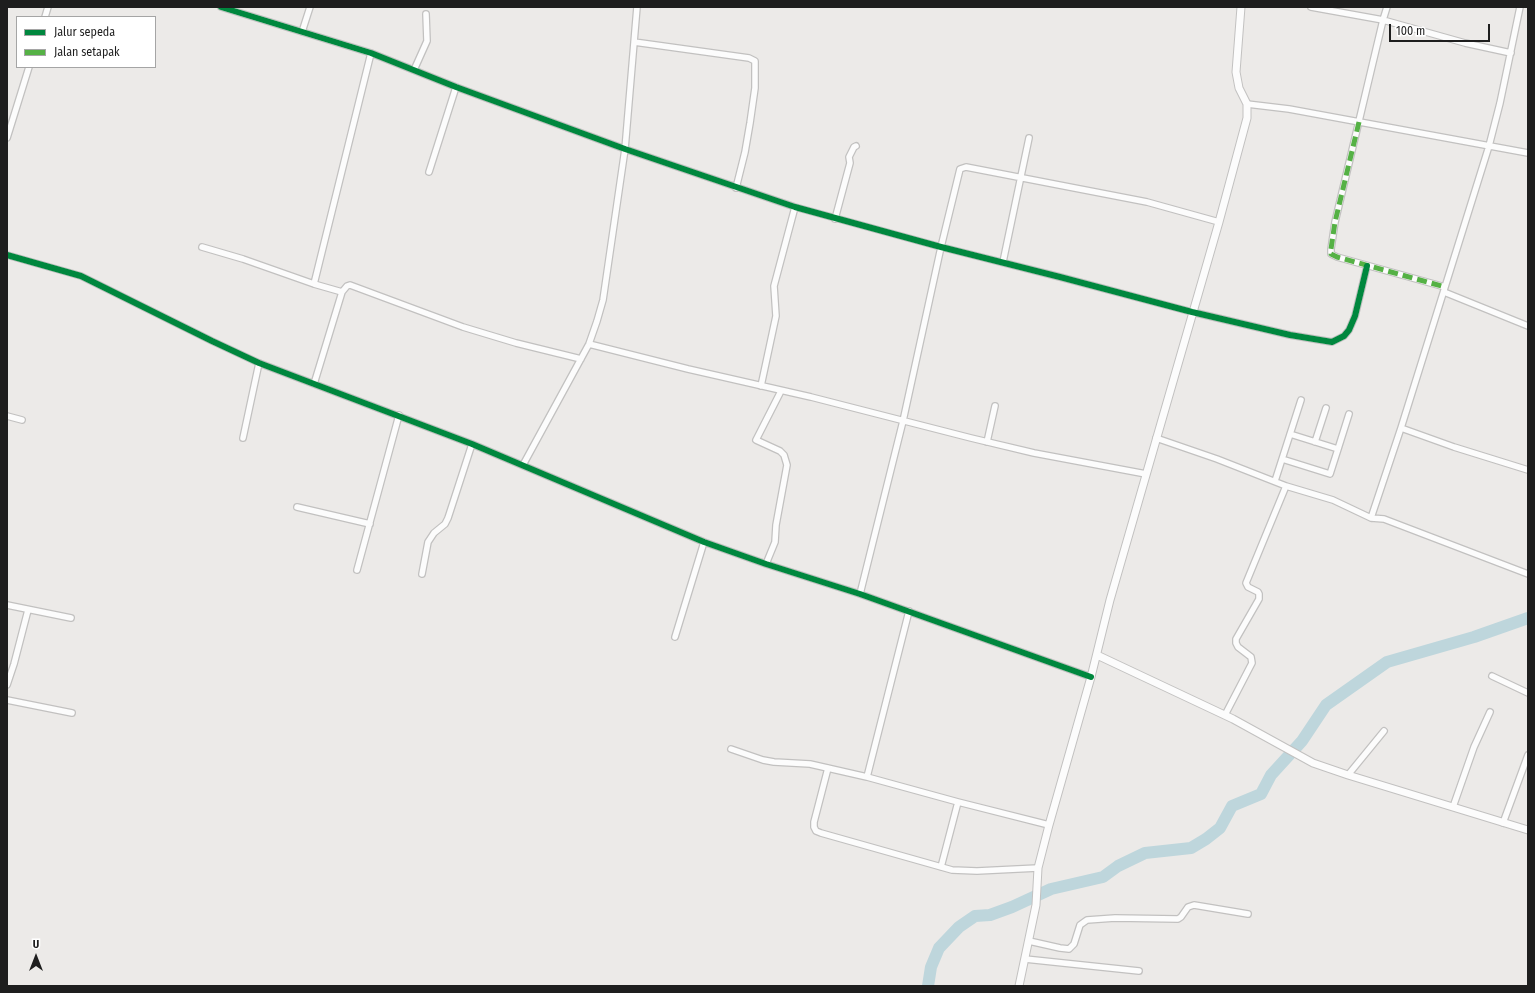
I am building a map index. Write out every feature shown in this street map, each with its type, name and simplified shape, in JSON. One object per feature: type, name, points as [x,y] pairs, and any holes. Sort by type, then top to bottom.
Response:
[{"type":"street","points":[[222,7],[371,53],[456,87],[625,149],[795,207],[835,219],[1192,312],[1290,335],[1332,342],[1344,336],[1353,323],[1367,266]]},
{"type":"street","points":[[302,32],[310,7]]},
{"type":"street","points":[[523,465],[589,344],[603,300],[625,149],[637,7]]},
{"type":"street","points":[[1019,986],[1036,905],[1038,868],[1049,825],[1091,678],[1110,600],[1192,312],[1220,222],[1248,118],[1247,104],[1237,82],[1236,72],[1241,7]]},
{"type":"street","points":[[1311,7],[1383,20],[1466,43],[1511,52]]},
{"type":"street","points":[[1387,7],[1335,222],[1331,254],[1445,289],[1528,326]]},
{"type":"street","points":[[1371,518],[1401,428],[1489,146],[1520,7]]},
{"type":"street","points":[[414,70],[427,41],[426,14]]},
{"type":"street","points":[[634,42],[749,58],[755,61],[755,88],[750,123],[745,152],[736,188]]},
{"type":"street","points":[[314,284],[371,53]]},
{"type":"street","points":[[7,138],[29,68]]},
{"type":"street","points":[[429,172],[456,87]]},
{"type":"street","points":[[1247,104],[1289,109],[1528,153]]},
{"type":"street","points":[[1003,262],[1030,138]]},
{"type":"street","points":[[835,219],[850,163],[849,157],[856,146]]},
{"type":"street","points":[[860,594],[903,421],[941,247],[960,169],[966,167],[1147,202],[1220,222]]},
{"type":"street","points":[[761,386],[776,316],[774,286],[795,207]]},
{"type":"street","points":[[202,247],[342,292]]},
{"type":"street","points":[[7,255],[86,278],[198,334],[259,362],[472,444],[704,542],[909,611],[1091,678]]},
{"type":"street","points":[[314,384],[342,292],[347,286],[354,286],[463,327],[508,341],[581,359]]},
{"type":"street","points":[[589,344],[688,370],[782,391],[1034,453],[1146,474]]},
{"type":"street","points":[[243,438],[259,362]]},
{"type":"street","points":[[766,564],[775,542],[776,525],[788,465],[784,455],[780,451],[756,440],[782,391]]},
{"type":"street","points":[[1275,481],[1301,400]]},
{"type":"street","points":[[987,442],[995,406]]},
{"type":"street","points":[[1315,442],[1326,408]]},
{"type":"street","points":[[1282,458],[1330,474],[1349,414]]},
{"type":"street","points":[[357,570],[399,415]]},
{"type":"street","points":[[7,416],[22,420]]},
{"type":"street","points":[[1401,428],[1454,447],[1528,470]]},
{"type":"street","points":[[1290,434],[1338,449]]},
{"type":"street","points":[[1156,438],[1286,486],[1333,500],[1371,518],[1384,519],[1528,574]]},
{"type":"street","points":[[422,574],[428,542],[430,537],[445,524],[448,518],[472,444]]},
{"type":"street","points":[[1226,715],[1252,662],[1251,657],[1238,647],[1236,643],[1236,639],[1259,599],[1260,594],[1248,587],[1246,583],[1286,486]]},
{"type":"street","points":[[297,507],[370,524]]},
{"type":"street","points":[[676,637],[704,542]]},
{"type":"street","points":[[7,605],[71,618]]},
{"type":"street","points":[[7,685],[28,610]]},
{"type":"street","points":[[867,777],[909,611]]},
{"type":"street","points":[[1097,655],[1226,715],[1319,765],[1528,830]]},
{"type":"street","points":[[1492,676],[1528,693]]},
{"type":"street","points":[[7,700],[72,713]]},
{"type":"street","points":[[1453,807],[1474,747],[1490,712]]},
{"type":"street","points":[[1348,775],[1384,731]]},
{"type":"street","points":[[731,749],[774,762],[810,764],[867,777],[1049,825]]},
{"type":"street","points":[[1503,822],[1528,755]]},
{"type":"street","points":[[828,768],[814,822],[816,831],[941,867],[964,871],[1038,868]]},
{"type":"street","points":[[941,867],[958,802]]},
{"type":"street","points":[[1029,941],[1069,949],[1074,944],[1080,924],[1087,920],[1115,918],[1178,919],[1188,907],[1194,905],[1248,914]]},
{"type":"street","points":[[1025,959],[1139,971]]},
{"type":"waterway","points":[[928,986],[931,967],[939,948],[959,927],[975,916],[990,915],[1012,907],[1051,889],[1103,877],[1118,866],[1145,853],[1191,848],[1206,839],[1220,828],[1232,806],[1261,794],[1271,775],[1302,741],[1326,705],[1387,662],[1474,637],[1528,618]]},
{"type":"marked path","points":[[1359,122],[1335,222],[1331,254],[1337,257],[1445,287]]},
{"type":"cycle path","points":[[221,7],[371,53],[456,87],[625,149],[795,207],[941,247],[1192,312],[1290,335],[1332,342],[1344,336],[1349,330],[1355,316],[1367,266]]},
{"type":"cycle path","points":[[7,255],[81,276],[259,363],[472,444],[704,542],[766,564],[860,594],[1091,677]]}]
